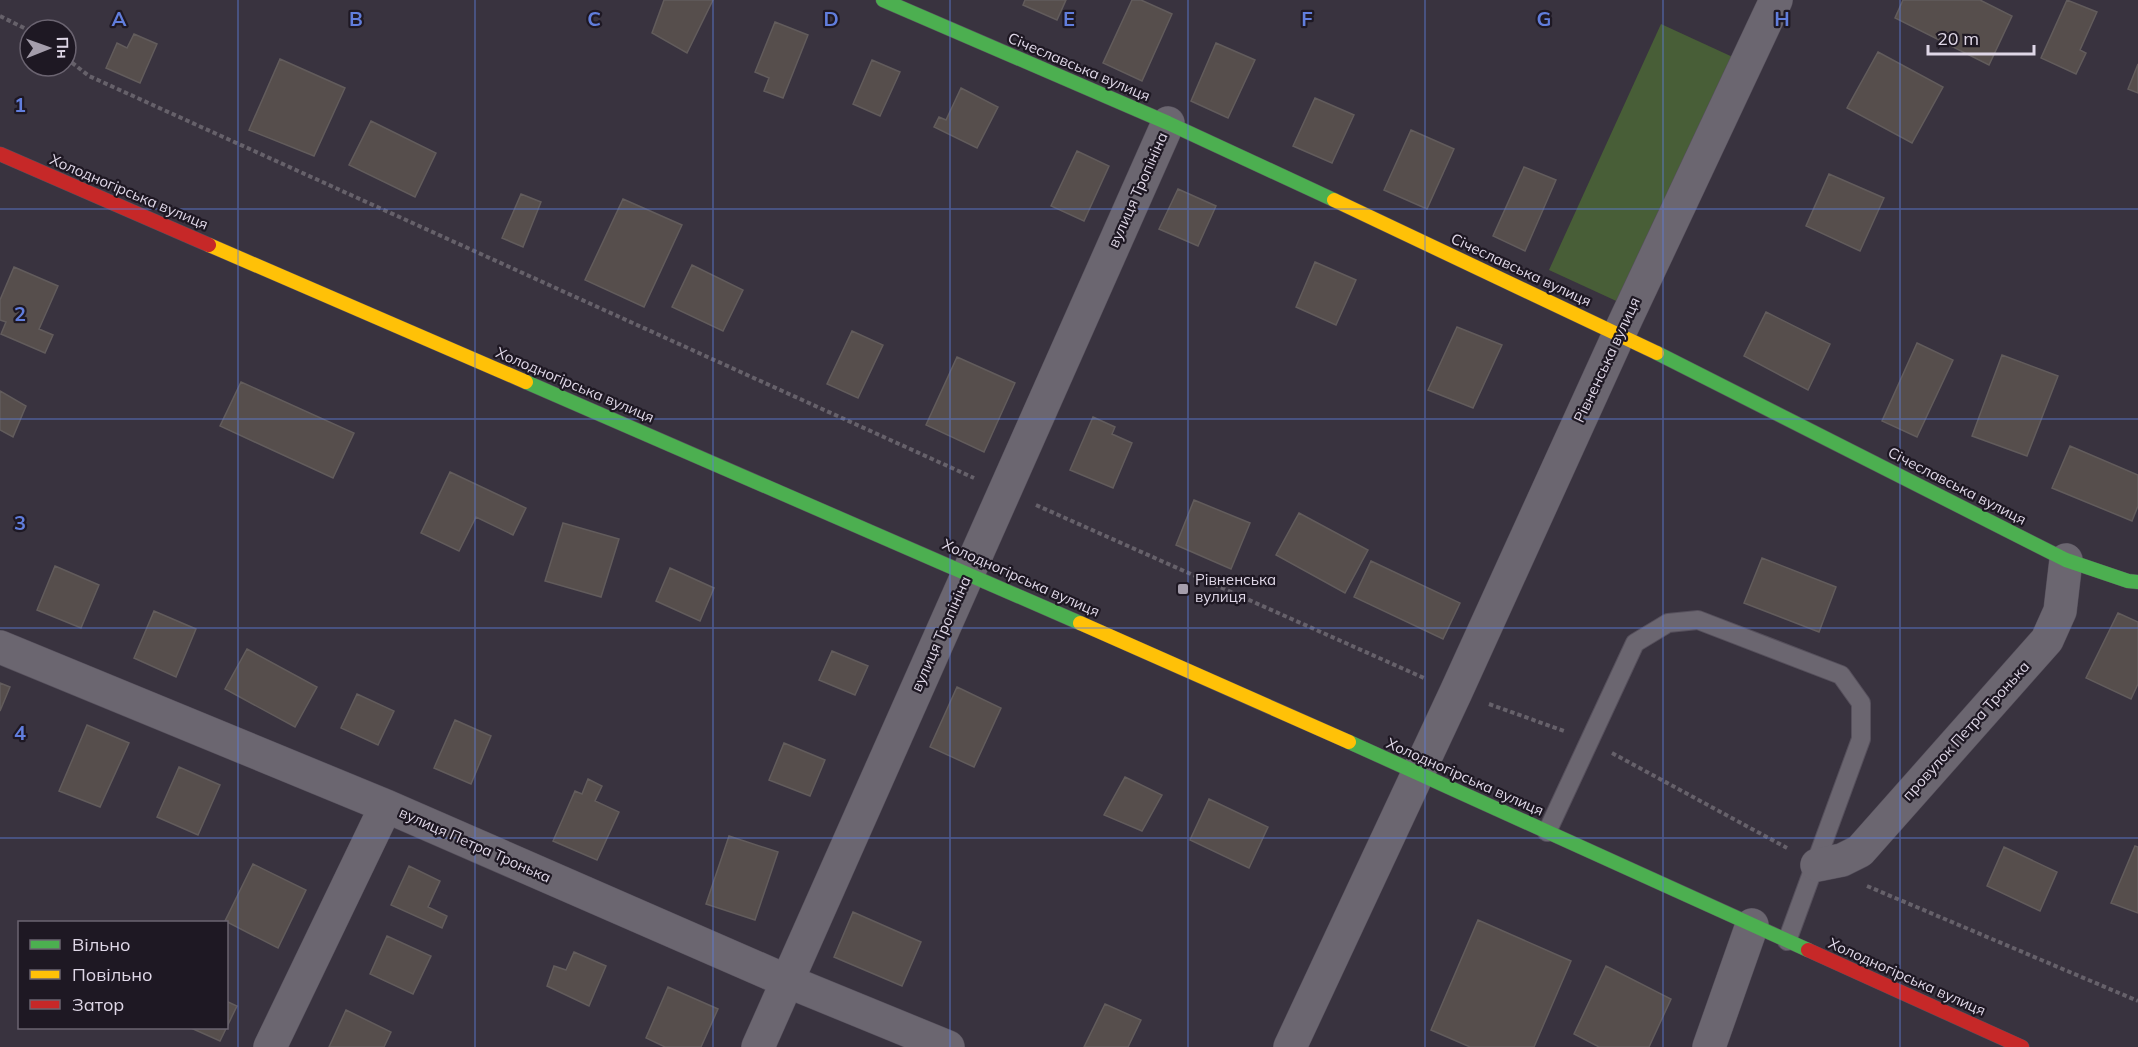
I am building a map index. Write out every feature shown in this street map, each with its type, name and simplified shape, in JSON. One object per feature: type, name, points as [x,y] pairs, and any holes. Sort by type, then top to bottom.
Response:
[{"type":"main road","name":"Січеславська вулиця","points":[[883,0],[1168,123],[1618,334],[2066,560],[2128,581],[2138,582]]},
{"type":"main road","name":"Холодногірська вулиця","points":[[0,154],[968,573],[1418,773],[2022,1047]]},
{"type":"street","name":"Рівненська вулиця","points":[[1290,1047],[1456,692],[1618,334],[1776,0]]},
{"type":"street","name":"вулиця Тропініна","points":[[758,1047],[1168,123]]},
{"type":"street","name":"провулок Петра Тронька","points":[[1817,865],[1842,860],[1860,850],[2047,640],[2060,611],[2066,560]]},
{"type":"street","name":"вулиця Петра Тронька","points":[[0,647],[386,806],[788,981],[948,1047]]},
{"type":"street","points":[[270,1047],[386,806]]},
{"type":"street","points":[[1710,1047],[1752,925]]},
{"type":"lane","points":[[1547,832],[1635,643],[1668,623],[1698,620],[1841,675],[1861,703],[1861,739],[1817,865],[1787,941]]},
{"type":"path","points":[[0,16],[18,25]]},
{"type":"path","points":[[78,67],[89,76],[1005,491],[1456,692],[1589,740],[1817,865],[2138,1001]]},
{"type":"green space","points":[[1661,24],[1737,59],[1625,305],[1549,270]]},
{"type":"building","points":[[664,0],[713,0],[687,53],[652,33]]},
{"type":"building","points":[[1025,0],[1066,0],[1057,20],[1023,5]]},
{"type":"building","points":[[1132,0],[1141,0],[1172,14],[1142,81],[1103,63]]},
{"type":"building","points":[[1903,0],[1980,0],[2012,16],[1989,65],[1895,18]]},
{"type":"building","points":[[2067,0],[2097,12],[2080,50],[2086,53],[2076,74],[2041,58]]},
{"type":"building","points":[[775,22],[808,35],[783,98],[764,91],[769,78],[755,72]]},
{"type":"building","points":[[134,34],[157,44],[140,83],[106,68],[117,43],[127,48]]},
{"type":"building","points":[[1216,43],[1255,60],[1228,118],[1191,101]]},
{"type":"building","points":[[1878,52],[1943,87],[1912,143],[1847,108]]},
{"type":"building","points":[[280,59],[345,88],[314,156],[249,130]]},
{"type":"building","points":[[872,60],[900,72],[880,116],[853,104]]},
{"type":"building","points":[[2138,64],[2138,93],[2128,89]]},
{"type":"building","points":[[961,88],[998,107],[977,148],[934,127],[939,117],[946,120]]},
{"type":"building","points":[[1315,98],[1354,115],[1332,163],[1293,146]]},
{"type":"building","points":[[371,121],[436,153],[415,197],[349,165]]},
{"type":"building","points":[[1411,130],[1454,149],[1427,209],[1384,190]]},
{"type":"building","points":[[1077,151],[1109,166],[1084,221],[1051,206]]},
{"type":"building","points":[[1524,167],[1556,180],[1525,251],[1493,236]]},
{"type":"building","points":[[1829,174],[1884,198],[1860,251],[1806,226]]},
{"type":"building","points":[[1178,189],[1216,206],[1198,246],[1159,229]]},
{"type":"building","points":[[521,194],[541,202],[523,247],[502,238]]},
{"type":"building","points":[[623,199],[682,225],[644,307],[585,280]]},
{"type":"building","points":[[1315,262],[1356,280],[1336,325],[1296,307]]},
{"type":"building","points":[[692,265],[743,290],[723,331],[672,307]]},
{"type":"building","points":[[14,267],[58,286],[39,329],[53,335],[45,353],[1,334],[6,322],[0,320],[0,300]]},
{"type":"building","points":[[1766,312],[1830,344],[1808,390],[1744,356]]},
{"type":"building","points":[[1457,327],[1502,345],[1473,408],[1428,390]]},
{"type":"building","points":[[852,331],[883,345],[858,398],[827,384]]},
{"type":"building","points":[[1917,343],[1953,360],[1917,437],[1882,421]]},
{"type":"building","points":[[2002,355],[2058,376],[2027,456],[1972,436]]},
{"type":"building","points":[[957,357],[1015,383],[984,452],[926,425]]},
{"type":"building","points":[[241,382],[354,433],[333,478],[220,426]]},
{"type":"building","points":[[0,391],[26,406],[13,437],[0,430]]},
{"type":"building","points":[[1093,417],[1115,427],[1112,434],[1132,443],[1113,488],[1070,470]]},
{"type":"building","points":[[2070,446],[2138,475],[2138,506],[2132,521],[2052,488]]},
{"type":"building","points":[[450,472],[526,508],[513,535],[476,517],[459,551],[421,533]]},
{"type":"building","points":[[1194,500],[1250,523],[1231,569],[1176,545]]},
{"type":"building","points":[[1299,513],[1368,550],[1345,593],[1276,555]]},
{"type":"building","points":[[563,523],[619,539],[601,597],[545,581]]},
{"type":"building","points":[[1762,558],[1836,587],[1819,632],[1744,603]]},
{"type":"building","points":[[1371,561],[1460,603],[1443,639],[1354,597]]},
{"type":"building","points":[[55,566],[99,585],[81,628],[37,610]]},
{"type":"building","points":[[670,568],[714,588],[700,621],[656,601]]},
{"type":"building","points":[[154,611],[196,629],[176,677],[134,658]]},
{"type":"building","points":[[2118,613],[2138,622],[2138,684],[2131,699],[2086,678]]},
{"type":"building","points":[[247,649],[317,687],[295,727],[225,689]]},
{"type":"building","points":[[832,651],[868,666],[855,695],[819,680]]},
{"type":"building","points":[[0,683],[10,687],[0,711]]},
{"type":"building","points":[[957,687],[1001,708],[974,767],[930,747]]},
{"type":"building","points":[[357,694],[394,711],[378,745],[341,728]]},
{"type":"building","points":[[455,720],[491,736],[471,784],[434,768]]},
{"type":"building","points":[[87,725],[129,743],[100,807],[59,791]]},
{"type":"building","points":[[784,743],[825,760],[810,796],[769,780]]},
{"type":"building","points":[[179,767],[220,785],[198,835],[157,817]]},
{"type":"building","points":[[1125,777],[1162,795],[1142,831],[1104,815]]},
{"type":"building","points":[[588,779],[602,786],[595,801],[619,812],[597,860],[553,841],[575,791],[582,794]]},
{"type":"building","points":[[1209,799],[1268,827],[1249,868],[1190,840]]},
{"type":"building","points":[[729,836],[778,852],[755,920],[706,904]]},
{"type":"building","points":[[2135,846],[2138,847],[2138,913],[2111,903]]},
{"type":"building","points":[[2004,847],[2057,872],[2040,911],[1987,886]]},
{"type":"building","points":[[253,864],[306,890],[278,948],[225,921]]},
{"type":"building","points":[[409,866],[440,881],[428,907],[447,916],[442,928],[391,905]]},
{"type":"building","points":[[853,912],[921,942],[902,986],[834,957]]},
{"type":"building","points":[[1478,920],[1571,961],[1534,1047],[1470,1047],[1431,1030]]},
{"type":"building","points":[[387,936],[431,956],[413,994],[370,974]]},
{"type":"building","points":[[574,952],[606,966],[589,1006],[547,986],[554,966],[566,970]]},
{"type":"building","points":[[1606,966],[1671,999],[1649,1047],[1599,1047],[1574,1034]]},
{"type":"building","points":[[668,987],[718,1009],[701,1047],[665,1047],[646,1038]]},
{"type":"building","points":[[228,1002],[237,1006],[228,1025]]},
{"type":"building","points":[[1105,1004],[1141,1020],[1128,1047],[1084,1047]]},
{"type":"building","points":[[346,1010],[391,1032],[384,1047],[329,1047]]},
{"type":"building","points":[[193,1029],[226,1029],[220,1041]]},
{"type":"traffic: fast","points":[[883,0],[1168,123],[1334,200]]},
{"type":"traffic: fast","points":[[1657,353],[2066,560],[2128,581],[2138,582]]},
{"type":"traffic: fast","points":[[526,382],[1080,623]]},
{"type":"traffic: fast","points":[[1349,742],[1808,950]]},
{"type":"traffic: slow","points":[[1334,200],[1657,353]]},
{"type":"traffic: slow","points":[[209,245],[526,382]]},
{"type":"traffic: slow","points":[[1080,623],[1349,742]]},
{"type":"traffic: jam","points":[[0,154],[209,245]]},
{"type":"traffic: jam","points":[[1808,950],[2022,1047]]},
{"type":"place","name":"Рівненська вулиця","points":[[1183,589]]}]
